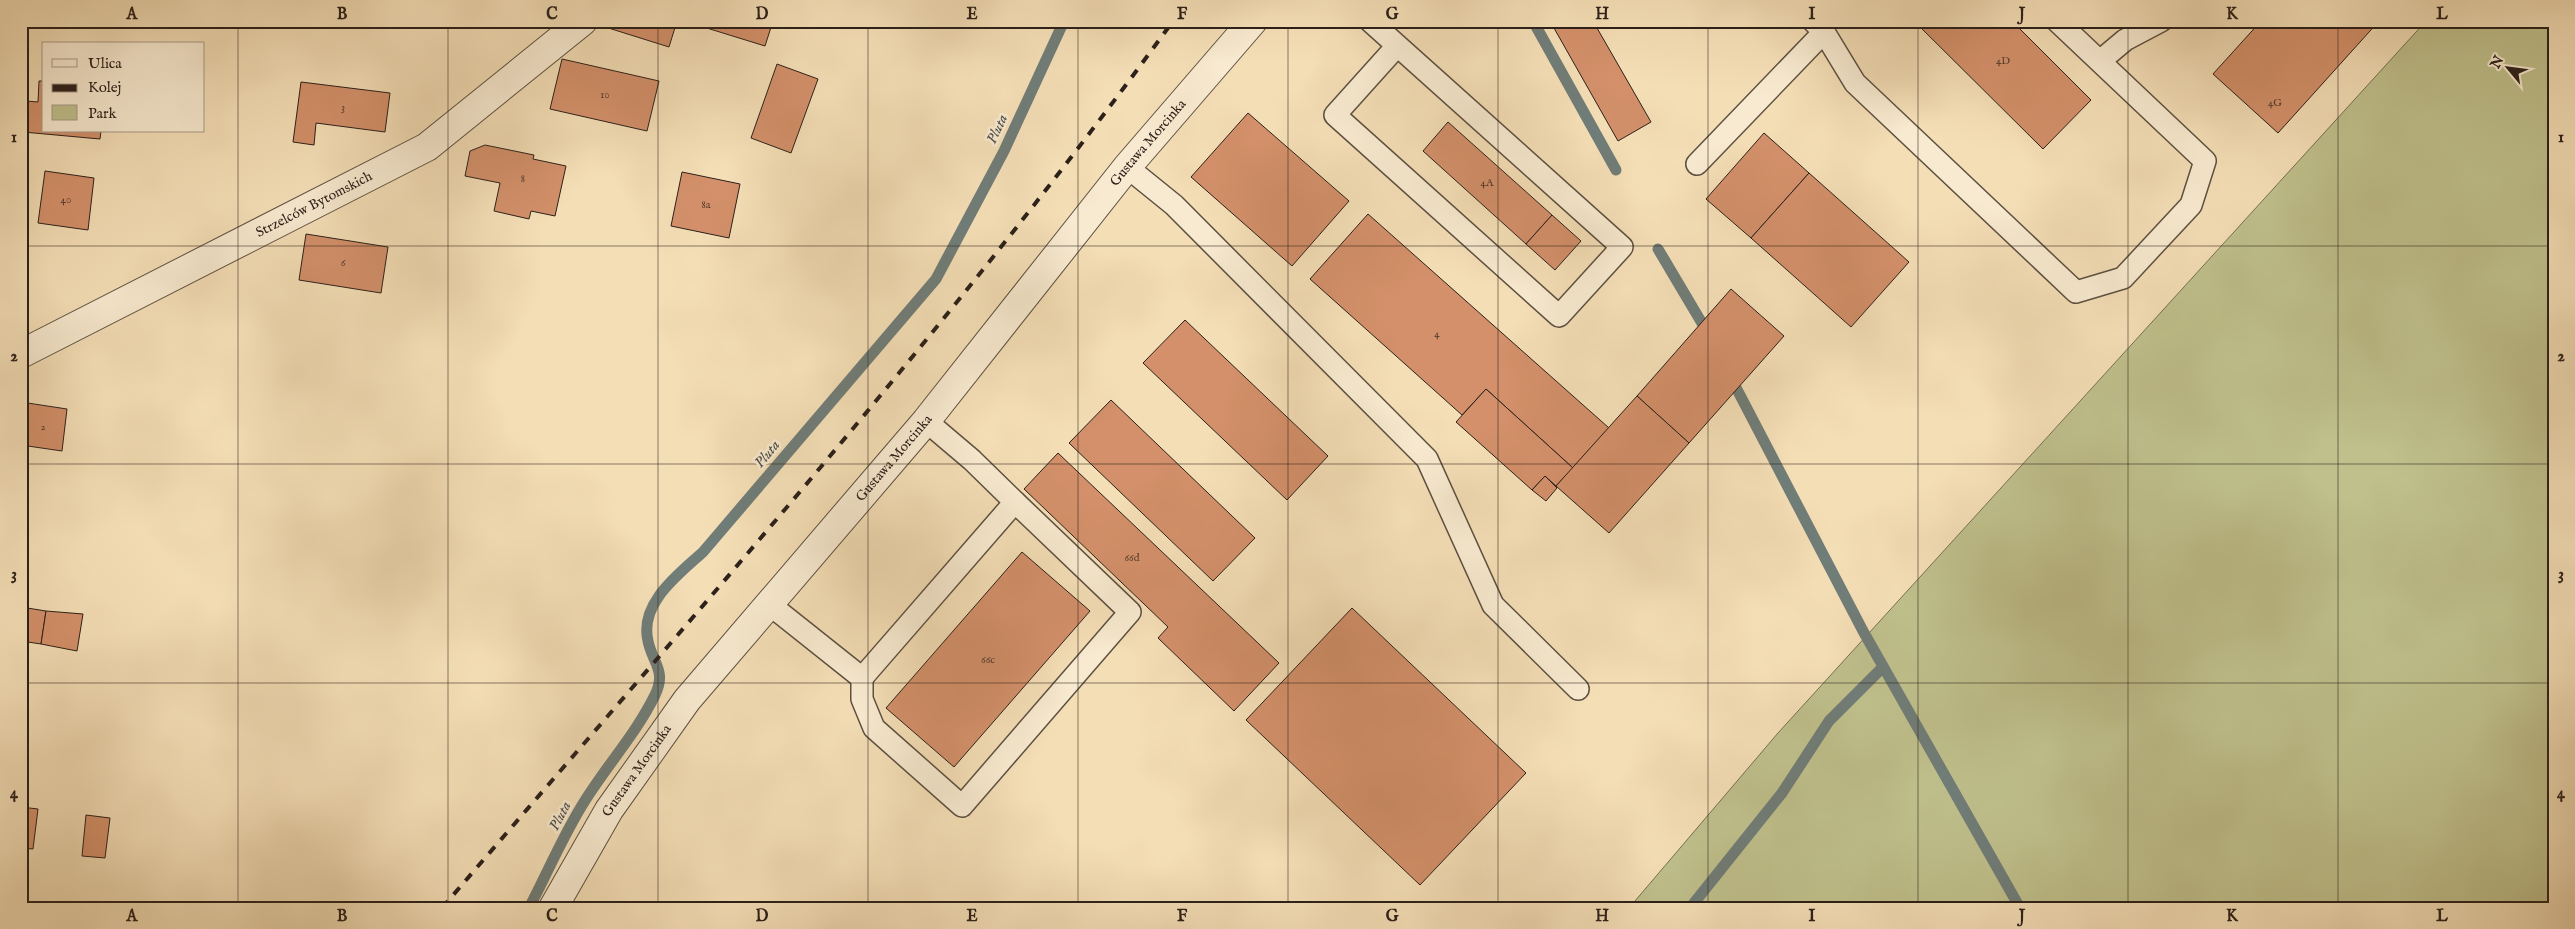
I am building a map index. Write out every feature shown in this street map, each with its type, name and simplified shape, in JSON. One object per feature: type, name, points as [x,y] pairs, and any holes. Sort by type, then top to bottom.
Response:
[{"type":"street","name":"Strzelców Bytomskich","points":[[21,354],[427,147],[583,21]]},
{"type":"street","name":"Gustawa Morcinka","points":[[553,908],[609,810],[687,700],[926,421],[1127,167],[1254,21]]},
{"type":"lane","points":[[1370,21],[1398,46],[1622,246],[1559,316],[1335,115],[1398,46]]},
{"type":"lane","points":[[1697,164],[1818,27],[1855,83],[2076,292],[2122,278],[2191,205],[2205,161],[2057,21]]},
{"type":"lane","points":[[2100,61],[2125,40],[2161,21]]},
{"type":"lane","points":[[1127,167],[1174,205],[1427,459],[1493,605],[1578,689]]},
{"type":"lane","points":[[926,421],[972,460],[1130,612],[962,806],[874,728],[862,699],[862,678],[1015,502]]},
{"type":"lane","points":[[769,604],[862,678]]},
{"type":"green space","points":[[2426,21],[2554,21],[2554,908],[1629,908],[1778,733]]},
{"type":"building","points":[[607,21],[677,21],[669,47],[602,26]]},
{"type":"building","points":[[684,21],[773,21],[765,46]]},
{"type":"building","points":[[835,21],[854,21],[851,27]]},
{"type":"building","points":[[1550,21],[1593,21],[1651,122],[1618,141]]},
{"type":"building","points":[[1914,21],[2012,21],[2091,100],[2043,149]]},
{"type":"building","points":[[2261,21],[2379,21],[2278,133],[2213,74]]},
{"type":"building","points":[[562,59],[659,81],[647,131],[550,109]]},
{"type":"building","points":[[777,64],[818,79],[791,153],[751,138]]},
{"type":"building","points":[[39,81],[42,81],[42,132],[101,132],[100,139],[23,132],[26,101],[38,102]]},
{"type":"building","points":[[301,82],[390,93],[385,132],[316,123],[314,145],[293,142]]},
{"type":"building","points":[[1248,113],[1349,201],[1292,266],[1191,177]]},
{"type":"building","points":[[1448,122],[1552,215],[1526,244],[1423,151]]},
{"type":"building","points":[[1764,133],[1809,173],[1751,238],[1706,199]]},
{"type":"building","points":[[485,145],[534,155],[533,159],[566,166],[555,216],[531,211],[529,219],[494,211],[500,183],[465,176],[470,151]]},
{"type":"building","points":[[45,171],[94,178],[88,230],[38,223]]},
{"type":"building","points":[[682,172],[740,184],[729,238],[671,226]]},
{"type":"building","points":[[1809,173],[1909,262],[1851,327],[1751,238]]},
{"type":"building","points":[[1368,214],[1609,428],[1573,468],[1486,389],[1462,415],[1310,279]]},
{"type":"building","points":[[1552,215],[1581,241],[1555,270],[1526,244]]},
{"type":"building","points":[[306,234],[388,247],[381,293],[299,280]]},
{"type":"building","points":[[1731,289],[1784,336],[1689,443],[1637,396]]},
{"type":"building","points":[[1185,320],[1328,456],[1287,500],[1143,363]]},
{"type":"building","points":[[1486,389],[1573,468],[1556,486],[1545,476],[1532,490],[1456,422]]},
{"type":"building","points":[[1637,396],[1689,443],[1609,533],[1556,486]]},
{"type":"building","points":[[1111,400],[1255,538],[1213,581],[1069,443]]},
{"type":"building","points":[[21,402],[67,409],[62,451],[21,445]]},
{"type":"building","points":[[21,453],[26,453],[21,487]]},
{"type":"building","points":[[1058,453],[1279,663],[1234,711],[1158,638],[1168,627],[1024,489]]},
{"type":"building","points":[[1545,476],[1557,488],[1546,501],[1532,490]]},
{"type":"building","points":[[1022,552],[1090,611],[954,767],[886,708]]},
{"type":"building","points":[[21,607],[46,611],[41,644],[21,641]]},
{"type":"building","points":[[1352,608],[1526,773],[1420,885],[1246,720]]},
{"type":"building","points":[[46,611],[83,614],[77,651],[41,644]]},
{"type":"building","points":[[21,807],[38,809],[33,849],[21,848]]},
{"type":"building","points":[[86,815],[110,818],[105,858],[82,856]]},
{"type":"waterway","name":"Pluta","points":[[529,908],[578,812],[640,722],[655,695],[660,679],[658,667],[648,641],[647,627],[649,614],[655,602],[663,590],[703,552],[936,279],[1004,151],[1064,21]]},
{"type":"waterway","points":[[1533,21],[1616,170]]},
{"type":"waterway","points":[[1658,249],[1709,335]]},
{"type":"waterway","points":[[1730,376],[1863,631],[2020,908]]},
{"type":"waterway","points":[[1690,908],[1782,793],[1829,721],[1883,667]]},
{"type":"railway","points":[[442,908],[724,581],[909,361],[1087,136],[1173,21]]}]
